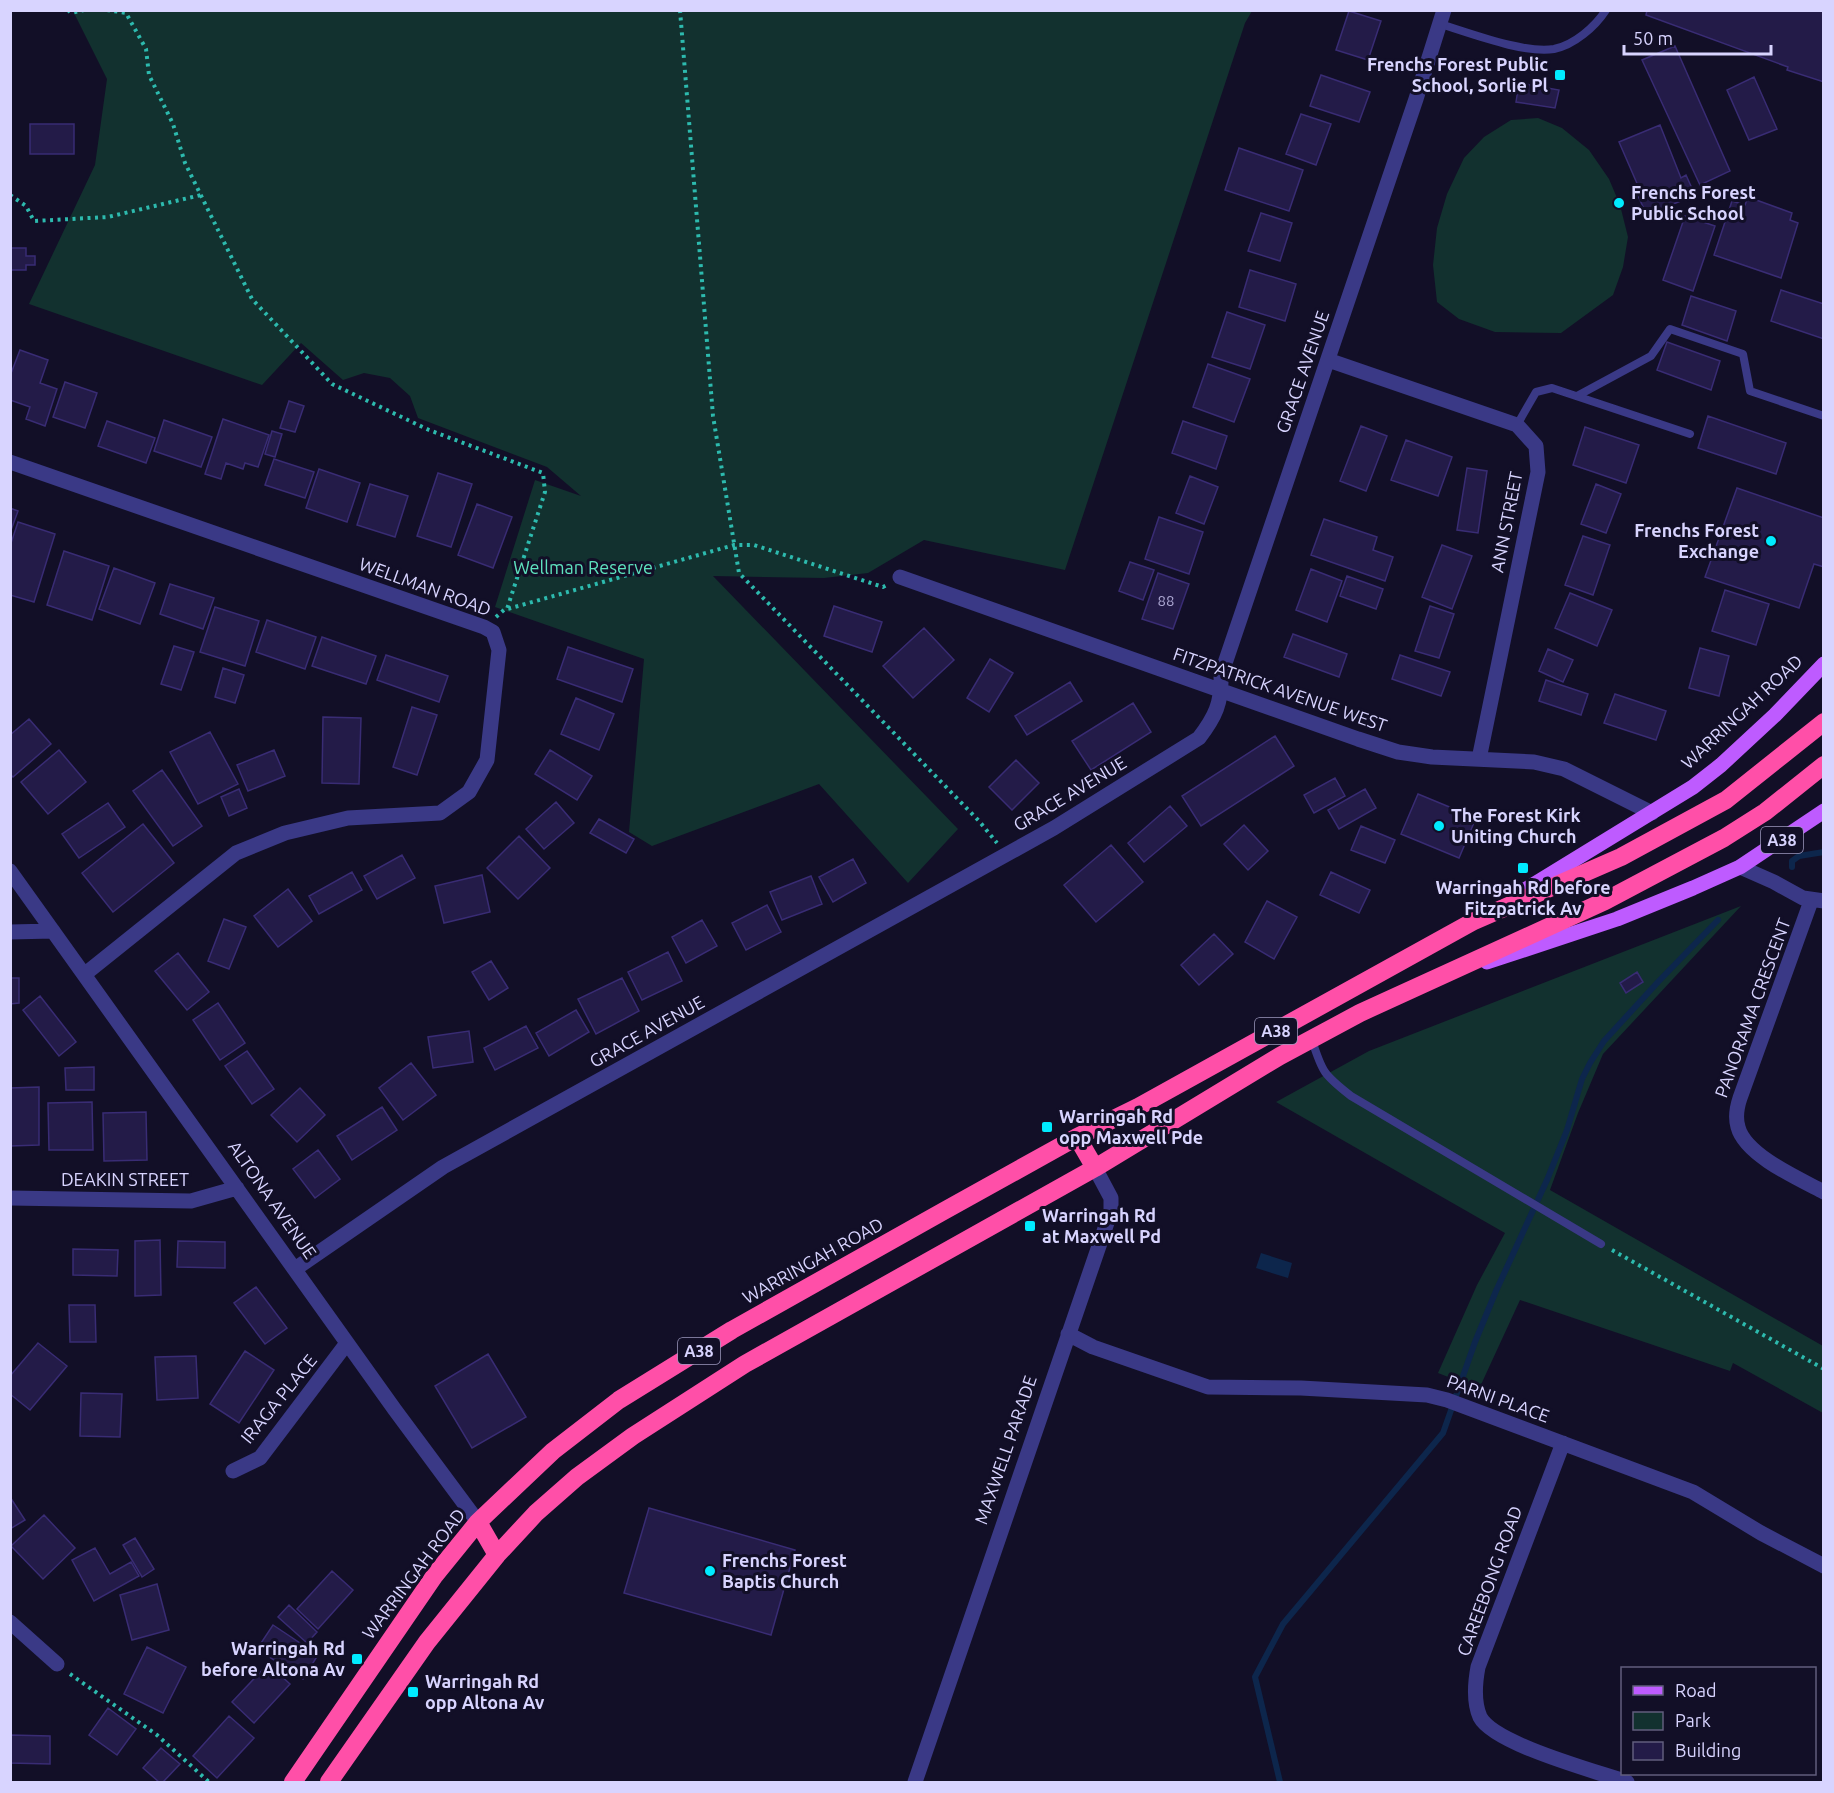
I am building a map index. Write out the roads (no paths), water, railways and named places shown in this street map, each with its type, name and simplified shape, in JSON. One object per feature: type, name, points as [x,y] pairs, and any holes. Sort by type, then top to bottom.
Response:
[{"type":"highway","name":"WARRINGAH ROAD","points":[[293,1782],[429,1584],[478,1522],[553,1451],[619,1400],[732,1330],[1077,1137],[1138,1107],[1474,921],[1621,857],[1726,800],[1824,722]]},
{"type":"highway","name":"A38","points":[[329,1782],[427,1642],[497,1555],[536,1513],[577,1477],[633,1436],[745,1364],[1095,1168],[1360,1013],[1605,901],[1724,838],[1765,812],[1824,765]]},
{"type":"highway","name":"MAXWELL PARADE","points":[[1077,1137],[1095,1168]]},
{"type":"highway","name":"ALTONA AVENUE","points":[[478,1522],[497,1555]]},
{"type":"main road","name":"WARRINGAH ROAD","points":[[1474,921],[1694,787],[1775,715],[1824,664]]},
{"type":"main road","name":"A38","points":[[1441,976],[1617,919],[1740,867],[1824,811]]},
{"type":"street","name":"GRACE AVENUE","points":[[295,1269],[444,1167],[1054,828],[1198,738],[1213,719],[1221,690],[1221,675],[1442,17]]},
{"type":"street","points":[[1328,360],[1517,425]]},
{"type":"street","name":"ANN STREET","points":[[1479,759],[1538,472],[1536,446],[1517,425]]},
{"type":"street","name":"WELLMAN ROAD","points":[[10,462],[484,627],[493,632],[499,650],[487,760],[469,792],[440,813],[348,819],[285,833],[236,853],[86,974]]},
{"type":"street","name":"FITZPATRICK AVENUE WEST","points":[[900,577],[1398,752],[1431,757],[1534,762],[1564,769],[1652,813]]},
{"type":"street","points":[[1740,867],[1813,900]]},
{"type":"street","name":"ALTONA AVENUE","points":[[10,871],[86,974],[347,1343],[478,1522]]},
{"type":"street","name":"PANORAMA CRESCENT","points":[[1813,900],[1736,1112],[1738,1127],[1745,1141],[1773,1163],[1824,1192]]},
{"type":"street","points":[[10,932],[53,931]]},
{"type":"street","name":"MAXWELL PARADE","points":[[915,1782],[1111,1211],[1111,1198],[1095,1168]]},
{"type":"street","name":"DEAKIN STREET","points":[[10,1198],[192,1201],[237,1188]]},
{"type":"street","name":"PARNI PLACE","points":[[1068,1334],[1093,1347],[1208,1387],[1301,1388],[1427,1395],[1448,1400],[1693,1492],[1761,1533],[1824,1566]]},
{"type":"street","name":"IRAGA PLACE","points":[[233,1471],[260,1458],[347,1343]]},
{"type":"street","name":"CAREEBONG ROAD","points":[[1563,1443],[1478,1666],[1475,1700],[1481,1718],[1493,1732],[1511,1742],[1627,1782]]},
{"type":"street","points":[[10,1622],[57,1664]]},
{"type":"lane","points":[[1442,17],[1505,43],[1537,49],[1555,49],[1575,40],[1588,30],[1606,10]]},
{"type":"lane","points":[[1577,396],[1651,356],[1670,329],[1743,354],[1750,391],[1824,416]]},
{"type":"lane","points":[[1517,425],[1536,392],[1552,388],[1690,434]]},
{"type":"lane","points":[[1312,1040],[1321,1068],[1332,1081],[1351,1096],[1601,1244]]},
{"type":"water","points":[[1261,1253],[1292,1263],[1288,1278],[1256,1268]]},
{"type":"waterway","points":[[1792,867],[1792,861],[1799,856],[1824,852]]},
{"type":"waterway","points":[[1280,1782],[1255,1677],[1283,1624],[1443,1433],[1475,1342],[1547,1180],[1567,1130],[1582,1079],[1590,1063],[1604,1041],[1718,920]]},
{"type":"place","name":"Frenchs Forest Public School, Sorlie Pl","points":[[1560,75]]},
{"type":"place","name":"Frenchs Forest Public School","points":[[1619,203]]},
{"type":"place","name":"Frenchs Forest Exchange","points":[[1771,541]]},
{"type":"place","name":"The Forest Kirk Uniting Church","points":[[1439,826]]},
{"type":"place","name":"Warringah Rd before Fitzpatrick Av","points":[[1523,868]]},
{"type":"place","name":"Warringah Rd opp Maxwell Pde","points":[[1047,1127]]},
{"type":"place","name":"Warringah Rd at Maxwell Pd","points":[[1030,1226]]},
{"type":"place","name":"Frenchs Forest Baptis Church","points":[[710,1571]]},
{"type":"place","name":"Warringah Rd before Altona Av","points":[[357,1659]]},
{"type":"place","name":"Warringah Rd opp Altona Av","points":[[413,1692]]},
{"type":"park label","name":"Wellman Reserve","points":[[583,568]]}]
